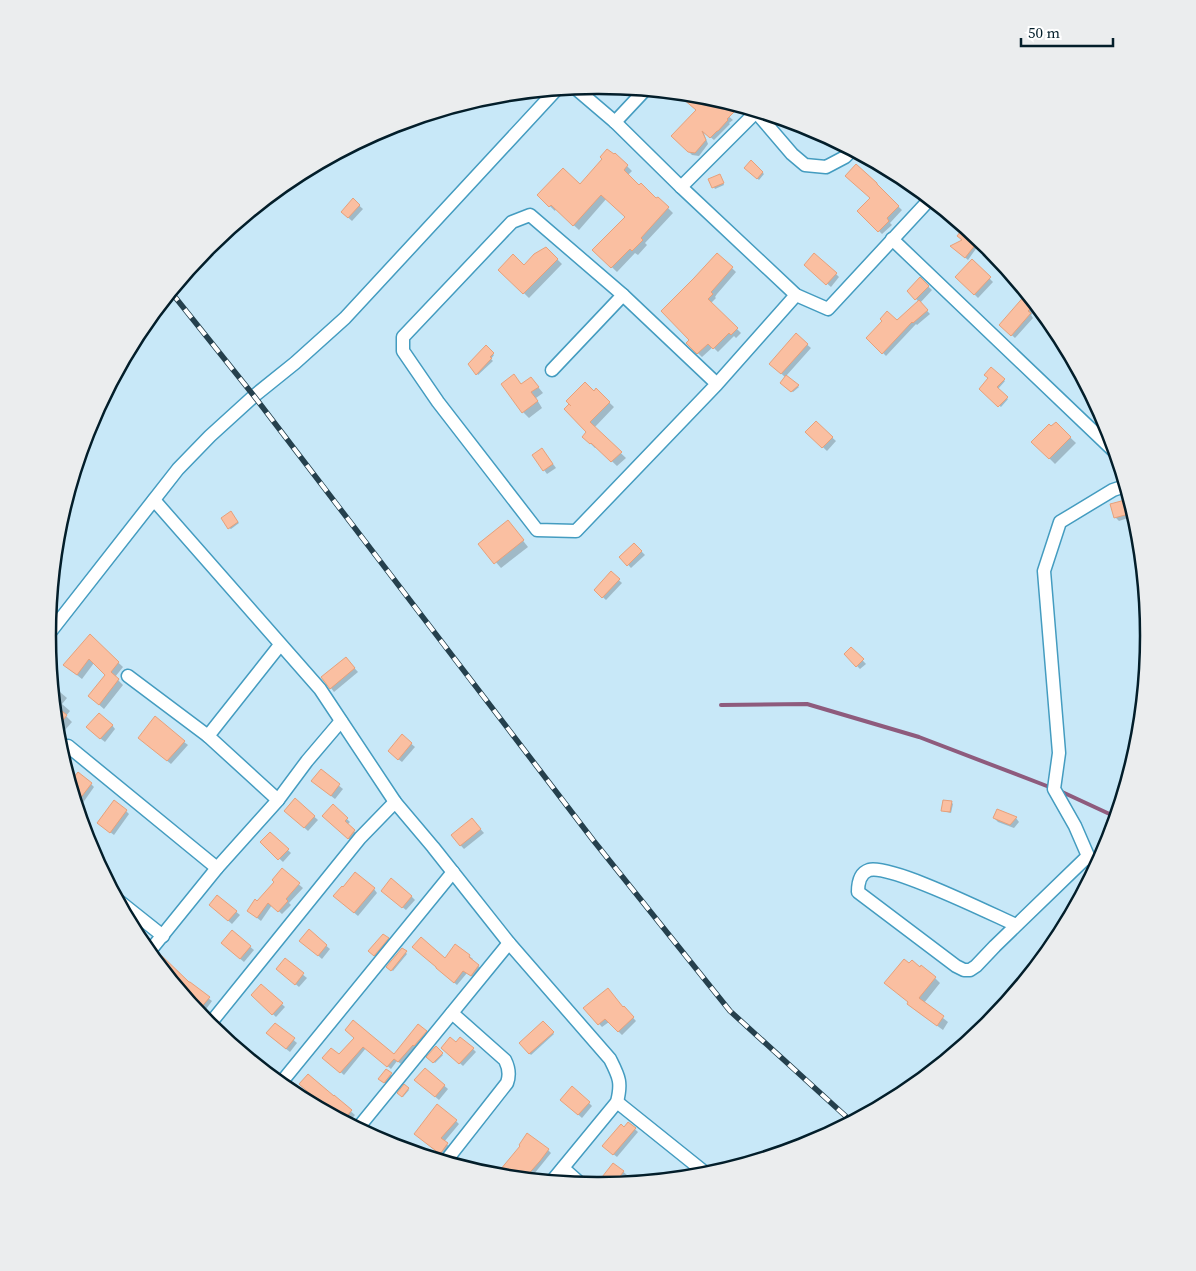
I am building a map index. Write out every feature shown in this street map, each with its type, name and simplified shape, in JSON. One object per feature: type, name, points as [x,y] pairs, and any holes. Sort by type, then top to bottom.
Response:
[{"type":"street","points":[[583,94],[796,295],[828,309],[926,204]]},
{"type":"street","points":[[56,624],[178,469],[210,436],[254,396],[295,363],[345,318],[550,96]]},
{"type":"street","points":[[614,122],[640,96]]},
{"type":"street","points":[[681,187],[752,117]]},
{"type":"street","points":[[764,120],[792,154],[805,165],[826,167],[847,155]]},
{"type":"street","points":[[717,384],[623,295],[530,215],[512,222],[402,337],[403,351],[438,402],[537,530],[576,531],[717,384],[796,295]]},
{"type":"street","points":[[892,239],[1104,441]]},
{"type":"street","points":[[552,370],[623,295]]},
{"type":"street","points":[[1092,859],[1054,789],[1059,753],[1044,571],[1060,522],[1119,488]]},
{"type":"street","points":[[154,500],[320,689],[395,802],[509,943],[610,1059],[619,1077],[620,1090],[617,1102],[557,1176]]},
{"type":"street","points":[[208,736],[280,645]]},
{"type":"street","points":[[128,676],[208,736],[278,800]]},
{"type":"street","points":[[155,946],[217,868],[278,800],[307,761],[342,721]]},
{"type":"street","points":[[68,746],[217,868]]},
{"type":"street","points":[[214,1018],[360,838],[395,802]]},
{"type":"street","points":[[1016,926],[901,875],[869,870],[863,874],[858,884],[858,892],[956,966],[964,970],[970,970],[1016,926],[1090,861]]},
{"type":"street","points":[[285,1078],[453,872]]},
{"type":"street","points":[[133,912],[163,936]]},
{"type":"street","points":[[362,1123],[509,943]]},
{"type":"street","points":[[449,1156],[509,1078],[508,1066],[505,1060],[452,1013]]},
{"type":"street","points":[[617,1102],[699,1168]]},
{"type":"street","points":[[563,1168],[572,1176]]},
{"type":"building","points":[[685,101],[735,111],[710,138],[702,131],[706,140],[695,153],[688,152],[671,136],[696,110]]},
{"type":"building","points":[[607,149],[615,153],[628,165],[624,170],[639,185],[641,183],[656,198],[658,197],[669,207],[641,238],[643,240],[632,251],[630,249],[611,268],[592,250],[625,217],[601,195],[573,226],[551,205],[549,207],[537,195],[563,168],[580,184],[602,159],[600,157]]},
{"type":"building","points":[[751,160],[763,172],[757,179],[744,168]]},
{"type":"building","points":[[856,164],[899,206],[887,218],[889,221],[878,232],[857,211],[870,198],[845,176]]},
{"type":"building","points":[[720,174],[724,183],[712,188],[708,179]]},
{"type":"building","points":[[353,198],[360,205],[348,218],[341,212]]},
{"type":"building","points":[[960,232],[974,246],[965,258],[950,246],[962,240],[957,236]]},
{"type":"building","points":[[546,247],[558,259],[523,294],[498,270],[513,254],[524,265],[534,254]]},
{"type":"building","points":[[717,253],[733,267],[711,292],[713,294],[708,299],[738,328],[731,335],[729,333],[713,349],[708,344],[697,354],[686,343],[689,340],[661,311]]},
{"type":"building","points":[[814,253],[837,273],[826,285],[804,265]]},
{"type":"building","points":[[972,259],[991,277],[974,295],[955,277]]},
{"type":"building","points":[[920,277],[929,286],[915,300],[907,291]]},
{"type":"building","points":[[1022,299],[1031,313],[1011,336],[999,325]]},
{"type":"building","points":[[919,300],[928,310],[912,322],[882,354],[866,338],[882,321],[880,319],[887,311],[897,320]]},
{"type":"building","points":[[796,333],[808,344],[781,374],[769,364]]},
{"type":"building","points":[[486,345],[494,353],[490,357],[492,358],[476,375],[468,364]]},
{"type":"building","points":[[991,367],[1005,379],[997,387],[1008,397],[998,407],[979,389],[988,378],[984,375]]},
{"type":"building","points":[[514,374],[521,384],[531,377],[539,387],[531,392],[538,401],[522,413],[501,384]]},
{"type":"building","points":[[786,375],[799,385],[791,392],[780,383]]},
{"type":"building","points":[[585,382],[594,391],[596,388],[610,402],[590,422],[622,452],[611,462],[582,437],[586,432],[564,409],[569,404],[566,401]]},
{"type":"building","points":[[816,421],[833,437],[822,448],[805,432]]},
{"type":"building","points":[[1056,422],[1071,437],[1049,459],[1031,442],[1049,424],[1051,426]]},
{"type":"building","points":[[542,448],[553,464],[543,471],[532,455]]},
{"type":"building","points":[[1122,501],[1126,515],[1114,518],[1110,504]]},
{"type":"building","points":[[231,511],[238,522],[228,529],[221,518]]},
{"type":"building","points":[[508,520],[524,540],[494,564],[478,544]]},
{"type":"building","points":[[634,543],[642,551],[627,566],[619,557]]},
{"type":"building","points":[[611,571],[620,579],[602,598],[594,590]]},
{"type":"building","points":[[90,634],[119,662],[111,672],[119,679],[99,705],[88,696],[105,675],[89,659],[77,675],[63,665]]},
{"type":"building","points":[[851,647],[864,659],[856,667],[844,654]]},
{"type":"building","points":[[346,657],[355,668],[330,689],[321,677]]},
{"type":"building","points":[[62,711],[67,715],[63,720]]},
{"type":"building","points":[[99,713],[113,725],[100,739],[86,727]]},
{"type":"building","points":[[155,716],[185,741],[167,761],[138,738]]},
{"type":"building","points":[[402,734],[412,743],[398,760],[388,751]]},
{"type":"building","points":[[321,769],[340,784],[331,796],[311,781]]},
{"type":"building","points":[[78,772],[92,783],[81,797],[75,776]]},
{"type":"building","points":[[295,798],[315,816],[304,828],[284,811]]},
{"type":"building","points":[[114,800],[127,810],[110,833],[97,823]]},
{"type":"building","points":[[943,800],[952,801],[950,812],[941,811]]},
{"type":"building","points":[[333,804],[348,818],[345,821],[355,830],[348,839],[322,816]]},
{"type":"building","points":[[997,809],[1017,817],[1010,825],[993,818]]},
{"type":"building","points":[[472,818],[481,829],[460,846],[451,835]]},
{"type":"building","points":[[270,832],[289,849],[278,860],[260,842]]},
{"type":"building","points":[[282,868],[300,883],[278,912],[268,903],[257,918],[247,911],[255,899],[257,901],[274,882],[272,880]]},
{"type":"building","points":[[355,872],[375,888],[354,913],[333,896]]},
{"type":"building","points":[[391,878],[412,896],[402,908],[381,891]]},
{"type":"building","points":[[217,895],[237,911],[228,921],[209,905]]},
{"type":"building","points":[[309,929],[327,945],[318,956],[299,941]]},
{"type":"building","points":[[232,930],[251,946],[240,959],[221,943]]},
{"type":"building","points":[[383,934],[389,938],[374,956],[368,951]]},
{"type":"building","points":[[421,937],[445,958],[455,944],[470,955],[469,957],[479,965],[471,976],[463,971],[454,983],[412,947]]},
{"type":"building","points":[[402,948],[407,951],[391,971],[386,967]]},
{"type":"building","points":[[161,955],[189,982],[210,997],[203,1006]]},
{"type":"building","points":[[285,958],[304,973],[295,985],[276,969]]},
{"type":"building","points":[[904,959],[909,963],[912,960],[920,967],[921,965],[936,977],[919,998],[944,1016],[937,1026],[907,1004],[908,1002],[884,983]]},
{"type":"building","points":[[261,984],[283,1003],[272,1015],[251,995]]},
{"type":"building","points":[[608,988],[623,1007],[634,1017],[618,1032],[605,1019],[598,1025],[583,1008]]},
{"type":"building","points":[[353,1020],[394,1054],[418,1024],[427,1031],[398,1062],[394,1059],[387,1067],[363,1047],[340,1073],[322,1058],[331,1048],[339,1054],[354,1038],[345,1030]]},
{"type":"building","points":[[543,1021],[554,1032],[529,1054],[519,1043]]},
{"type":"building","points":[[275,1023],[295,1038],[286,1049],[266,1033]]},
{"type":"building","points":[[450,1037],[456,1042],[460,1037],[474,1048],[459,1064],[441,1048]]},
{"type":"building","points":[[436,1046],[443,1053],[433,1063],[426,1057]]},
{"type":"building","points":[[425,1068],[445,1085],[435,1097],[414,1080]]},
{"type":"building","points":[[386,1069],[392,1073],[384,1083],[378,1079]]},
{"type":"building","points":[[308,1074],[352,1110],[347,1116],[313,1096],[299,1084]]},
{"type":"building","points":[[404,1084],[409,1088],[402,1097],[397,1093]]},
{"type":"building","points":[[572,1086],[590,1102],[578,1115],[560,1100]]},
{"type":"building","points":[[437,1104],[457,1120],[441,1138],[448,1143],[440,1153],[414,1134]]},
{"type":"building","points":[[628,1122],[636,1128],[613,1155],[602,1146],[621,1124],[624,1127]]},
{"type":"building","points":[[527,1133],[549,1149],[529,1173],[501,1169]]},
{"type":"building","points":[[613,1163],[624,1171],[620,1176],[602,1177]]},
{"type":"waterway","points":[[721,705],[807,704],[919,737],[1052,788]]},
{"type":"waterway","points":[[1060,791],[1110,814]]},
{"type":"railway","points":[[175,297],[254,396],[593,840],[730,1011],[846,1117]]}]
